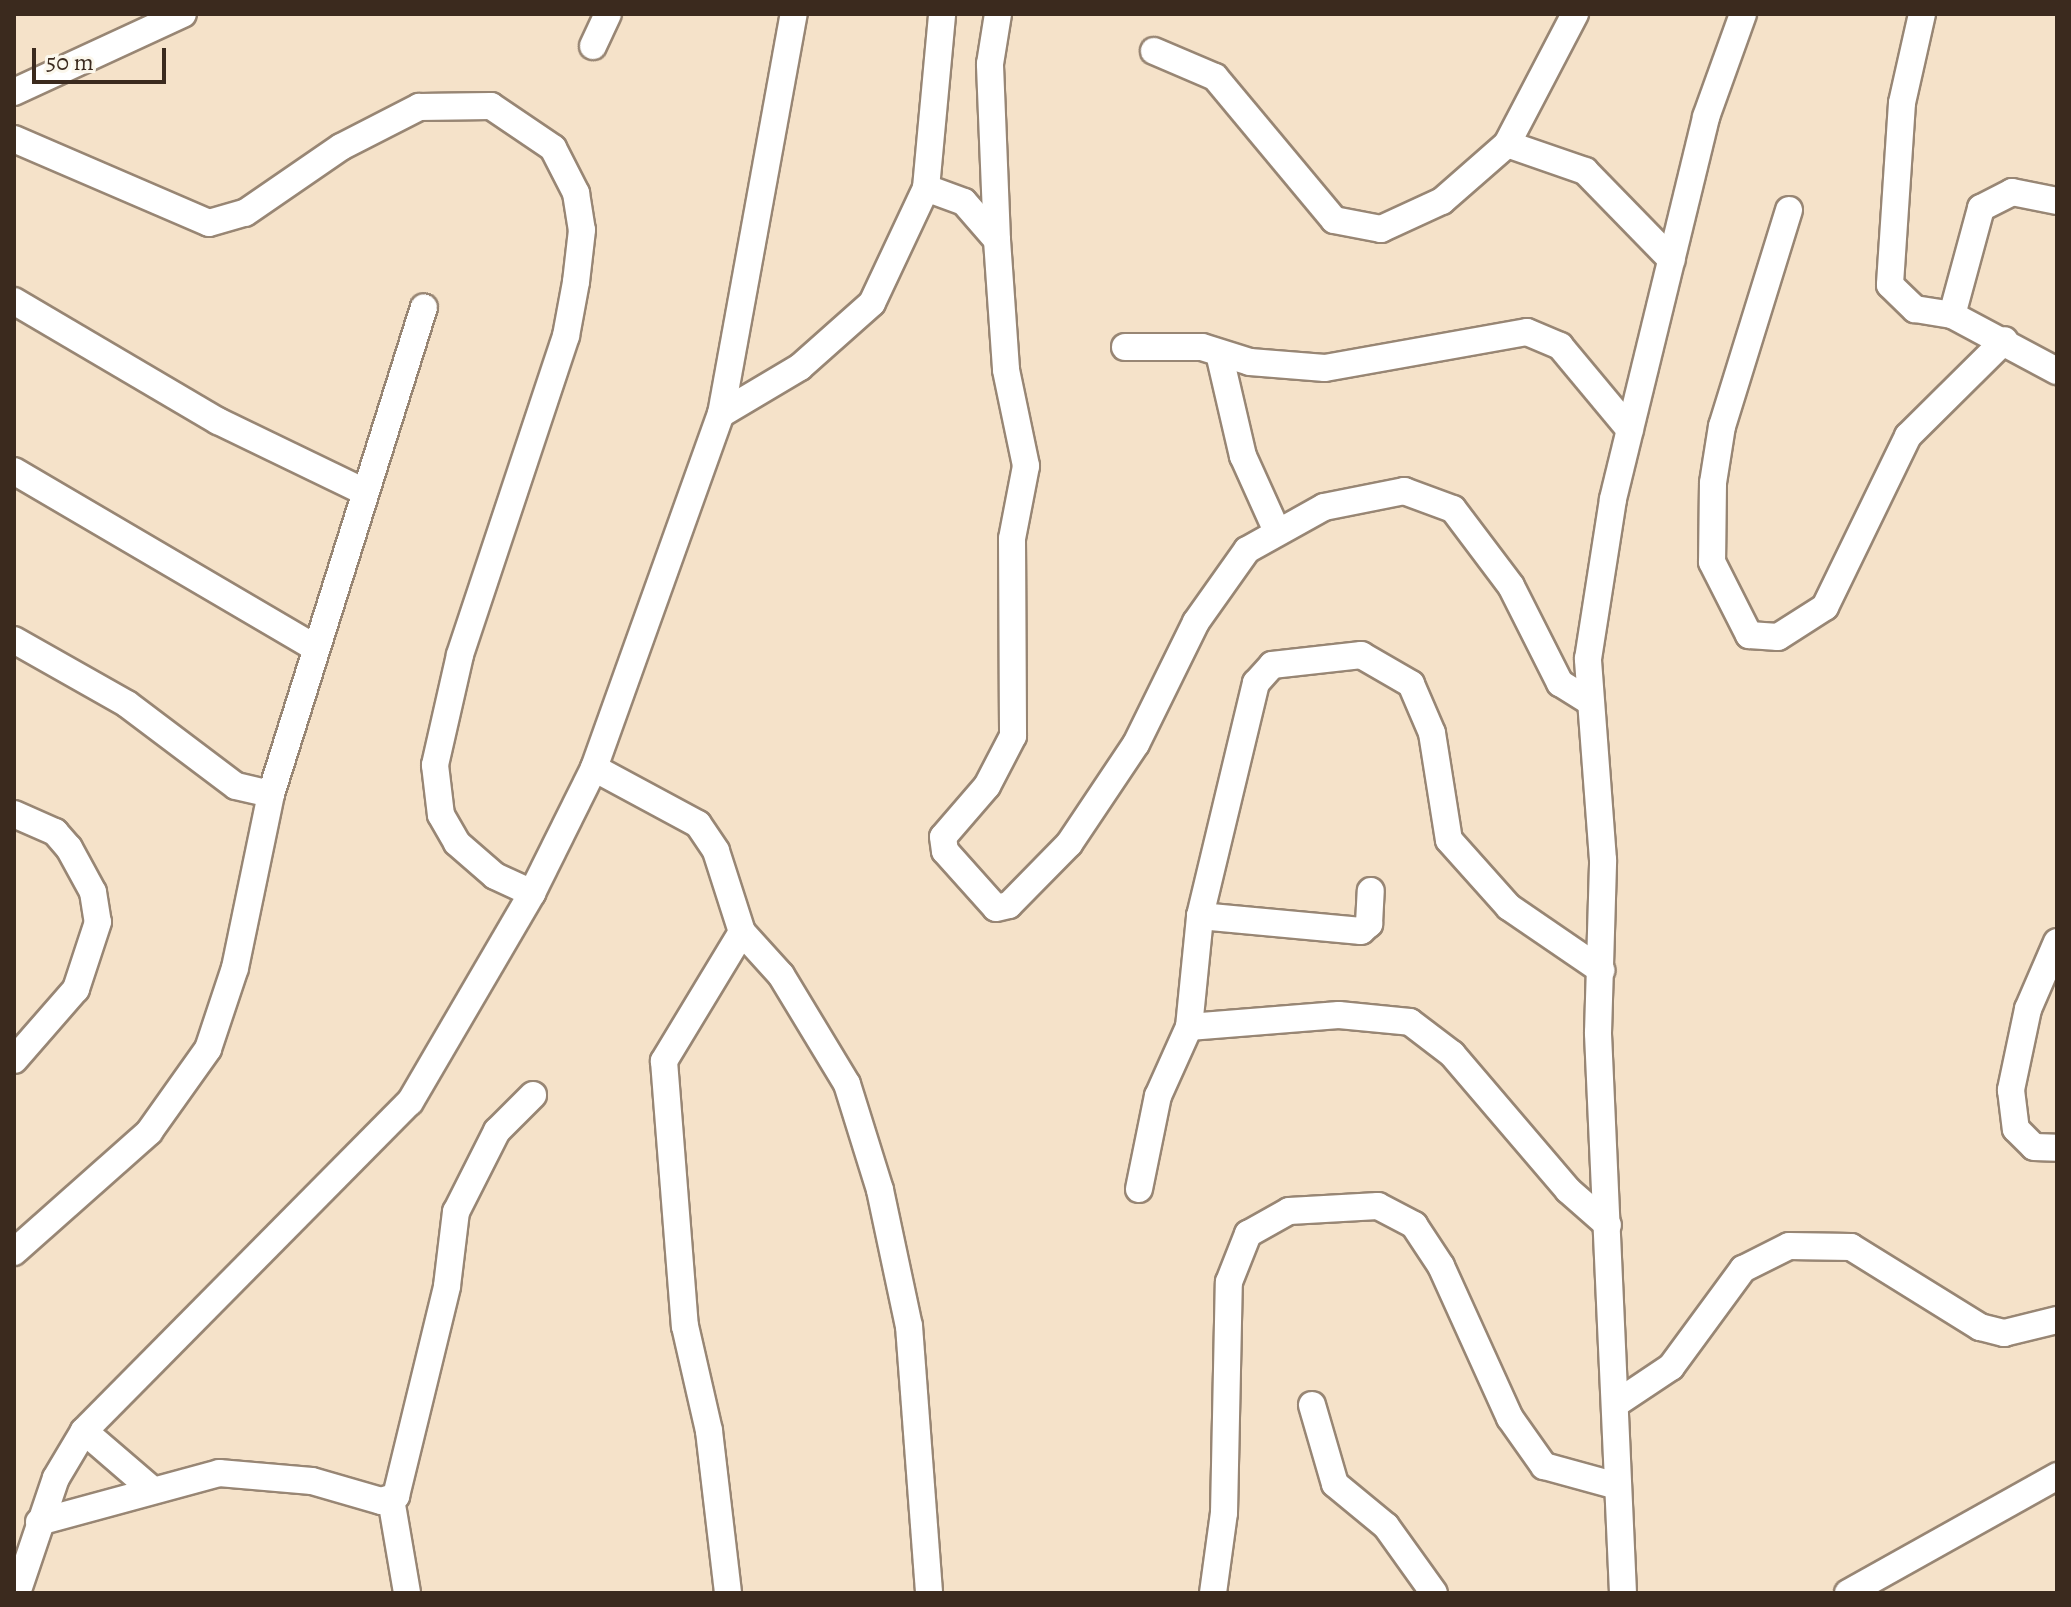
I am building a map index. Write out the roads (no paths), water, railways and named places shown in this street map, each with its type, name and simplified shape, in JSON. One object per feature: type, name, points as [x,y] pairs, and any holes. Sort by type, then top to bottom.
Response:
[{"type":"street","points":[[14,92],[183,14]]},
{"type":"street","points":[[593,46],[608,14]]},
{"type":"street","points":[[17,1593],[39,1522],[84,1431],[410,1102],[532,893],[594,768],[721,414],[794,14]]},
{"type":"street","points":[[721,414],[800,367],[872,303],[926,188],[942,14]]},
{"type":"street","points":[[998,14],[990,64],[997,240],[1006,370],[1026,466],[1012,539],[1013,736],[987,786],[943,837],[945,851],[989,905],[1009,905],[1069,844],[1136,744],[1216,591],[1247,550],[1275,527],[1350,499],[1404,491],[1453,509],[1511,586],[1560,683],[1589,701]]},
{"type":"street","points":[[1154,51],[1207,70],[1318,207],[1346,226],[1381,229],[1418,217],[1507,144],[1575,14]]},
{"type":"street","points":[[1623,1593],[1601,970],[1603,860],[1589,701],[1604,543],[1706,117],[1743,14]]},
{"type":"street","points":[[1922,14],[1902,103],[1889,278],[1903,302],[1952,315],[2005,340],[2057,371]]},
{"type":"street","points":[[14,139],[209,223],[245,213],[341,147],[419,107],[491,106],[553,148],[576,193],[582,230],[566,336],[460,655],[435,765],[441,815],[457,843],[495,876],[532,893]]},
{"type":"street","points":[[1507,144],[1585,171],[1672,260]]},
{"type":"street","points":[[926,188],[964,202],[997,240]]},
{"type":"street","points":[[1952,315],[1981,208],[2012,192],[2057,201]]},
{"type":"street","points":[[1789,210],[1722,426],[1713,483],[1712,562],[1749,635],[1778,637],[1825,607],[1908,436],[2005,340]]},
{"type":"street","points":[[14,301],[218,421],[365,492]]},
{"type":"street","points":[[14,1252],[149,1132],[208,1049],[235,968],[271,794],[314,647],[424,307]]},
{"type":"street","points":[[1125,347],[1219,353],[1325,368],[1466,337],[1544,335],[1630,430]]},
{"type":"street","points":[[1219,353],[1243,456],[1275,527]]},
{"type":"street","points":[[14,471],[314,647]]},
{"type":"street","points":[[14,640],[127,704],[236,786],[271,794]]},
{"type":"street","points":[[1139,1189],[1158,1096],[1189,1027],[1200,916],[1260,675],[1296,657],[1361,655],[1394,669],[1425,708],[1449,840],[1509,907],[1601,970]]},
{"type":"street","points":[[594,768],[698,824],[716,851],[742,932],[781,975],[847,1084],[880,1190],[909,1326],[929,1593]]},
{"type":"street","points":[[14,814],[55,832],[69,848],[93,892],[98,922],[76,989],[14,1060]]},
{"type":"street","points":[[1200,916],[1361,931],[1369,924],[1371,891]]},
{"type":"street","points":[[728,1593],[709,1431],[685,1326],[664,1061],[742,932]]},
{"type":"street","points":[[2057,942],[2028,1009],[2011,1090],[2016,1129],[2034,1147],[2057,1148]]},
{"type":"street","points":[[1189,1027],[1339,1015],[1410,1022],[1452,1054],[1568,1190],[1608,1225]]},
{"type":"street","points":[[407,1593],[391,1499],[406,1471],[456,1212],[497,1131],[533,1095]]},
{"type":"street","points":[[1213,1593],[1224,1513],[1229,1282],[1248,1234],[1289,1211],[1378,1206],[1414,1225],[1447,1278],[1510,1418],[1544,1466],[1617,1486]]},
{"type":"street","points":[[1617,1403],[1671,1367],[1743,1269],[1789,1246],[1851,1247],[1980,1327],[2014,1332],[2057,1320]]},
{"type":"street","points":[[1312,1405],[1335,1484],[1386,1526],[1434,1593]]},
{"type":"street","points":[[84,1431],[149,1487]]},
{"type":"street","points":[[39,1522],[149,1487],[219,1473],[278,1475],[391,1499]]},
{"type":"street","points":[[1848,1593],[2057,1476]]}]
